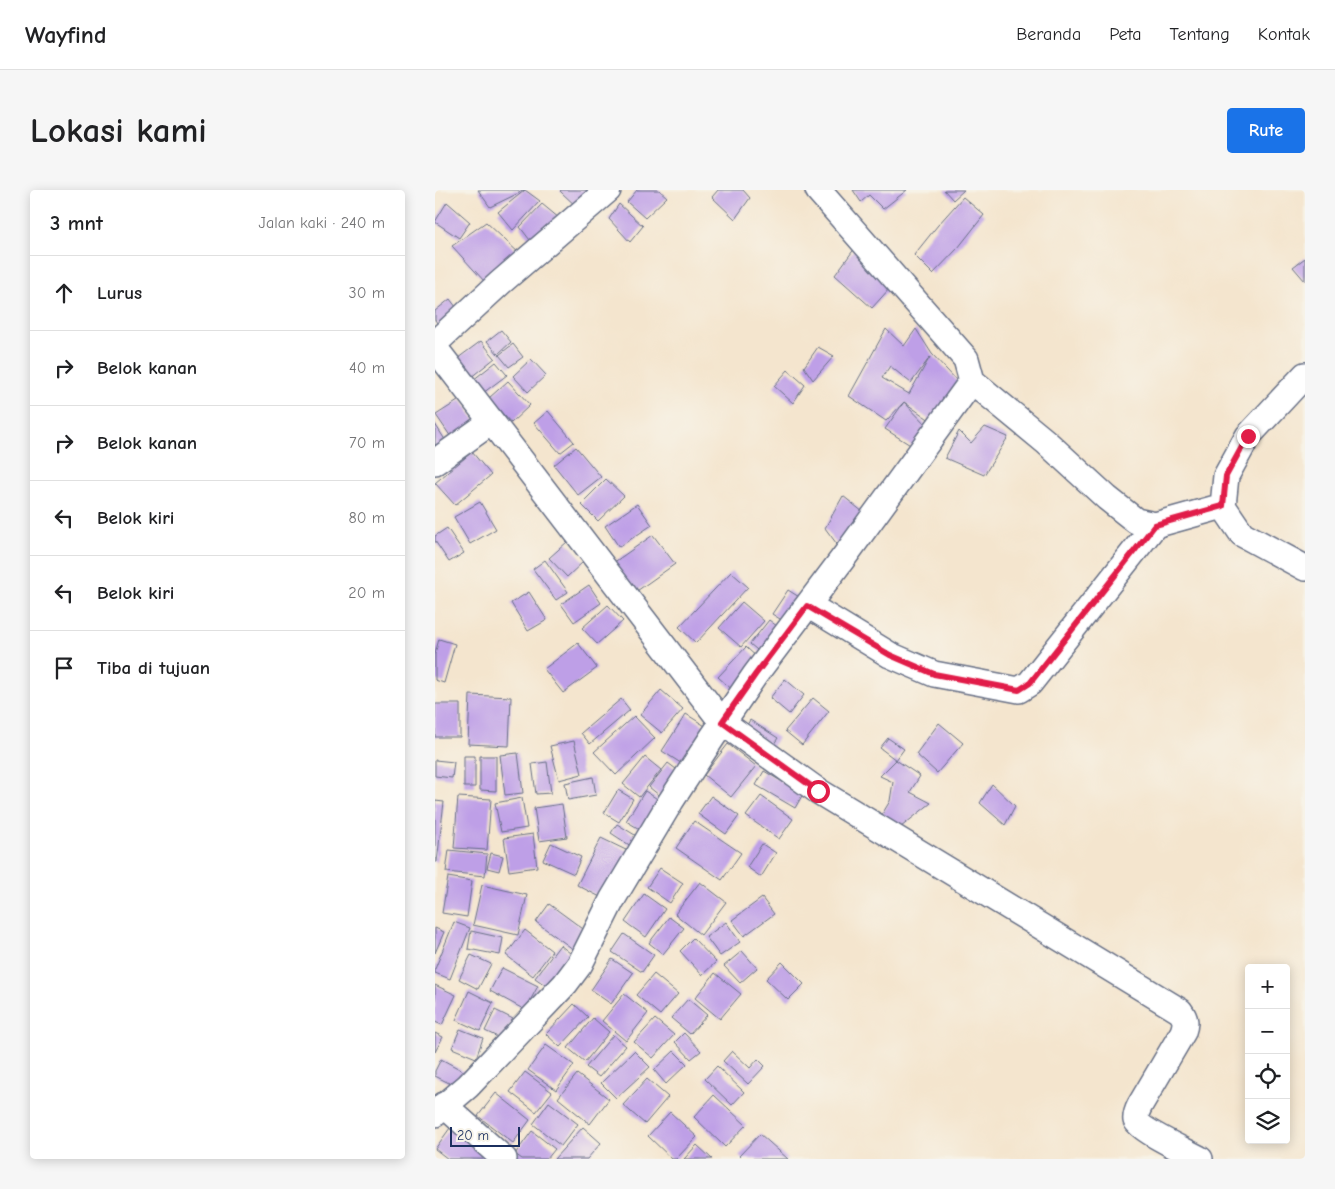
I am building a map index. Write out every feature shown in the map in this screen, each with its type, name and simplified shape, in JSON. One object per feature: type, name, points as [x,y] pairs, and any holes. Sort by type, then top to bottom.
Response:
[{"type":"street","points":[[435,343],[608,190]]},
{"type":"street","points":[[818,190],[966,359],[972,381],[1046,442],[1107,498],[1136,520],[1155,525],[1223,506]]},
{"type":"street","points":[[435,348],[722,722],[818,791],[1180,1011],[1185,1017],[1186,1023],[1183,1032],[1136,1115],[1142,1127],[1200,1159]]},
{"type":"street","points":[[1305,375],[1248,436],[1226,476],[1223,506],[1242,534],[1305,568]]},
{"type":"street","points":[[503,1159],[439,1109],[468,1086],[565,984],[580,964],[612,900],[671,801],[722,722],[972,381]]},
{"type":"street","points":[[435,462],[491,422]]},
{"type":"street","points":[[807,606],[890,655],[934,674],[1019,690],[1030,683],[1155,525]]},
{"type":"building","points":[[478,190],[525,190],[490,207]]},
{"type":"building","points":[[525,190],[540,201],[513,230],[498,212]]},
{"type":"building","points":[[561,190],[595,190],[580,210]]},
{"type":"building","points":[[637,190],[659,190],[667,197],[645,218],[627,202]]},
{"type":"building","points":[[718,190],[743,190],[750,198],[735,219],[712,197]]},
{"type":"building","points":[[853,190],[907,190],[883,209],[869,195],[861,202]]},
{"type":"building","points":[[944,190],[964,190],[953,200]]},
{"type":"building","points":[[963,197],[984,215],[958,248],[933,274],[914,255]]},
{"type":"building","points":[[447,202],[470,222],[459,238],[435,222]]},
{"type":"building","points":[[542,204],[565,223],[536,248],[520,227]]},
{"type":"building","points":[[619,204],[643,226],[630,242],[609,219]]},
{"type":"building","points":[[486,222],[522,256],[485,282],[452,246]]},
{"type":"building","points":[[855,248],[890,288],[872,308],[835,275]]},
{"type":"building","points":[[1305,258],[1305,281],[1293,267]]},
{"type":"building","points":[[450,299],[462,315],[442,330],[435,320],[435,311]]},
{"type":"building","points":[[886,329],[904,346],[916,329],[932,354],[961,385],[934,423],[904,402],[886,421],[849,396]],"holes":[[[930,357],[909,394],[882,378],[890,366],[911,383]]]},
{"type":"building","points":[[501,330],[511,342],[498,354],[487,341]]},
{"type":"building","points":[[481,341],[495,358],[465,382],[450,364]]},
{"type":"building","points":[[513,344],[523,357],[509,367],[499,355]]},
{"type":"building","points":[[818,347],[834,356],[813,380],[804,367]]},
{"type":"building","points":[[531,359],[546,375],[528,392],[513,376]]},
{"type":"building","points":[[496,362],[507,375],[483,393],[473,380]]},
{"type":"building","points":[[788,370],[805,385],[793,403],[774,386]]},
{"type":"building","points":[[508,381],[530,405],[511,423],[489,398]]},
{"type":"building","points":[[461,399],[477,423],[453,440],[436,415]]},
{"type":"building","points":[[904,402],[929,428],[915,448],[885,429]]},
{"type":"building","points":[[548,411],[574,442],[560,453],[534,423]]},
{"type":"building","points":[[435,424],[449,446],[435,455]]},
{"type":"building","points":[[985,427],[1008,437],[984,475],[945,458],[959,431],[971,443]]},
{"type":"building","points":[[576,447],[601,477],[578,495],[554,465]]},
{"type":"building","points":[[472,452],[491,475],[455,505],[435,483]]},
{"type":"building","points":[[606,479],[624,496],[598,521],[581,504]]},
{"type":"building","points":[[843,496],[868,516],[842,551],[825,528]]},
{"type":"building","points":[[480,502],[496,529],[470,544],[454,517]]},
{"type":"building","points":[[637,504],[652,525],[619,547],[605,526]]},
{"type":"building","points":[[447,528],[464,553],[449,562],[435,541],[435,536]]},
{"type":"building","points":[[653,535],[675,564],[634,593],[613,563]]},
{"type":"building","points":[[567,542],[584,561],[567,577],[549,558]]},
{"type":"building","points":[[545,560],[568,592],[556,600],[533,569]]},
{"type":"building","points":[[731,572],[748,587],[696,643],[679,627]]},
{"type":"building","points":[[589,585],[601,603],[574,622],[561,604]]},
{"type":"building","points":[[788,590],[804,600],[788,624],[772,614]]},
{"type":"building","points":[[529,592],[547,620],[528,631],[511,603]]},
{"type":"building","points":[[742,602],[764,621],[741,647],[719,628]]},
{"type":"building","points":[[608,605],[623,621],[597,644],[582,628]]},
{"type":"building","points":[[769,620],[782,630],[763,655],[750,644]]},
{"type":"building","points":[[439,639],[455,644],[444,683],[435,680],[435,654]]},
{"type":"building","points":[[578,643],[597,668],[563,693],[544,669]]},
{"type":"building","points":[[746,647],[762,662],[735,692],[718,677]]},
{"type":"building","points":[[785,679],[804,695],[789,714],[770,698]]},
{"type":"building","points":[[661,690],[683,709],[662,733],[640,715]]},
{"type":"building","points":[[470,695],[511,697],[509,746],[468,744]]},
{"type":"building","points":[[813,698],[829,711],[802,745],[785,731]]},
{"type":"building","points":[[621,699],[630,710],[590,744],[581,733]]},
{"type":"building","points":[[435,704],[460,704],[460,737],[435,737]]},
{"type":"building","points":[[686,714],[710,729],[687,767],[662,751]]},
{"type":"building","points":[[634,716],[655,738],[616,775],[594,752]]},
{"type":"building","points":[[750,720],[778,738],[769,751],[742,733]]},
{"type":"building","points":[[939,723],[963,743],[937,773],[916,754]]},
{"type":"building","points":[[888,738],[904,749],[896,760],[880,748]]},
{"type":"building","points":[[574,741],[582,774],[559,780],[550,746]]},
{"type":"building","points":[[728,744],[756,766],[731,797],[704,775]]},
{"type":"building","points":[[518,753],[523,793],[505,795],[500,755]]},
{"type":"building","points":[[464,756],[475,756],[475,787],[464,787]]},
{"type":"building","points":[[480,756],[496,756],[496,791],[480,790]]},
{"type":"building","points":[[645,757],[661,770],[639,797],[623,784]]},
{"type":"building","points":[[435,760],[454,762],[452,778],[435,776]]},
{"type":"building","points":[[896,760],[920,776],[910,792],[931,803],[896,831],[878,821],[890,801],[893,782],[880,776]]},
{"type":"building","points":[[547,762],[551,793],[536,794],[532,764]]},
{"type":"building","points":[[668,763],[684,775],[665,800],[649,787]]},
{"type":"building","points":[[764,771],[803,794],[795,808],[756,785]]},
{"type":"building","points":[[593,777],[596,795],[568,800],[565,783]]},
{"type":"building","points":[[992,784],[1015,806],[1005,825],[980,803]]},
{"type":"building","points":[[618,790],[633,799],[619,822],[604,813]]},
{"type":"building","points":[[645,791],[665,804],[646,833],[626,821]]},
{"type":"building","points":[[711,796],[739,816],[726,834],[698,814]]},
{"type":"building","points":[[761,796],[793,819],[779,839],[746,816]]},
{"type":"building","points":[[458,797],[491,799],[487,850],[454,848]]},
{"type":"building","points":[[522,798],[527,828],[501,832],[495,803]]},
{"type":"building","points":[[435,801],[444,802],[437,862],[435,862]]},
{"type":"building","points":[[562,804],[567,837],[539,841],[534,808]]},
{"type":"building","points":[[694,821],[741,853],[722,880],[676,848]]},
{"type":"building","points":[[617,824],[643,840],[637,850],[611,833]]},
{"type":"building","points":[[533,834],[537,867],[509,871],[504,838]]},
{"type":"building","points":[[601,838],[630,852],[606,900],[577,885]]},
{"type":"building","points":[[551,843],[581,857],[574,874],[543,860]]},
{"type":"building","points":[[762,844],[776,853],[761,877],[747,867]]},
{"type":"building","points":[[449,850],[487,854],[485,876],[446,872]]},
{"type":"building","points":[[491,853],[503,856],[499,871],[487,868]]},
{"type":"building","points":[[660,868],[683,883],[670,903],[647,887]]},
{"type":"building","points":[[448,877],[472,881],[467,917],[442,913]]},
{"type":"building","points":[[700,882],[726,902],[701,935],[675,914]]},
{"type":"building","points":[[482,885],[527,895],[518,935],[473,925]]},
{"type":"building","points":[[644,894],[665,909],[646,937],[625,922]]},
{"type":"building","points":[[762,898],[774,914],[744,936],[732,920]]},
{"type":"building","points":[[549,904],[590,934],[577,952],[536,922]]},
{"type":"building","points":[[669,917],[684,928],[663,954],[649,943]]},
{"type":"building","points":[[454,922],[470,928],[450,979],[435,973],[435,969]]},
{"type":"building","points":[[726,922],[740,942],[720,956],[706,937]]},
{"type":"building","points":[[435,928],[444,932],[435,953]]},
{"type":"building","points":[[525,930],[552,951],[533,976],[506,955]]},
{"type":"building","points":[[471,931],[503,938],[500,955],[468,949]]},
{"type":"building","points":[[624,934],[654,955],[642,972],[612,952]]},
{"type":"building","points":[[693,938],[716,962],[702,975],[680,951]]},
{"type":"building","points":[[560,945],[575,957],[551,989],[535,978]]},
{"type":"building","points":[[742,951],[757,968],[740,983],[724,966]]},
{"type":"building","points":[[471,955],[491,964],[478,989],[459,979]]},
{"type":"building","points":[[612,959],[633,973],[611,1004],[591,990]]},
{"type":"building","points":[[782,962],[804,984],[788,1000],[766,979]]},
{"type":"building","points":[[502,968],[538,986],[525,1010],[490,991]]},
{"type":"building","points":[[715,973],[741,994],[720,1019],[695,998]]},
{"type":"building","points":[[654,974],[678,994],[660,1015],[636,995]]},
{"type":"building","points":[[435,985],[456,995],[442,1025],[435,1022]]},
{"type":"building","points":[[469,991],[493,1003],[480,1031],[456,1020]]},
{"type":"building","points":[[624,994],[648,1013],[626,1041],[602,1021]]},
{"type":"building","points":[[688,999],[707,1015],[690,1034],[671,1018]]},
{"type":"building","points":[[574,1004],[588,1017],[560,1047],[546,1034]]},
{"type":"building","points":[[495,1010],[513,1019],[504,1040],[485,1031]]},
{"type":"building","points":[[593,1018],[609,1032],[585,1062],[568,1048]]},
{"type":"building","points":[[655,1019],[674,1035],[653,1058],[634,1042]]},
{"type":"building","points":[[460,1029],[483,1038],[476,1058],[452,1048]]},
{"type":"building","points":[[435,1033],[443,1037],[435,1052]]},
{"type":"building","points":[[684,1033],[701,1051],[691,1059],[675,1042]]},
{"type":"building","points":[[613,1035],[626,1046],[599,1077],[586,1067]]},
{"type":"building","points":[[546,1045],[574,1065],[556,1090],[528,1070]]},
{"type":"building","points":[[634,1051],[650,1067],[616,1098],[601,1083]]},
{"type":"building","points":[[674,1051],[687,1064],[666,1084],[654,1070]]},
{"type":"building","points":[[732,1051],[750,1068],[758,1059],[765,1066],[748,1084],[723,1061]]},
{"type":"building","points":[[441,1059],[469,1074],[461,1089],[435,1076],[435,1071]]},
{"type":"building","points":[[717,1066],[744,1092],[732,1105],[705,1079]]},
{"type":"building","points":[[525,1072],[552,1092],[536,1112],[510,1092]]},
{"type":"building","points":[[577,1074],[609,1099],[590,1124],[558,1098]]},
{"type":"building","points":[[647,1079],[668,1097],[645,1124],[623,1105]]},
{"type":"building","points":[[496,1093],[530,1120],[513,1143],[478,1116]]},
{"type":"building","points":[[714,1095],[746,1125],[725,1147],[694,1117]]},
{"type":"building","points":[[549,1102],[578,1124],[561,1146],[533,1124]]},
{"type":"building","points":[[670,1112],[697,1137],[676,1159],[672,1159],[648,1136]]},
{"type":"building","points":[[583,1127],[601,1143],[587,1159],[554,1159]]},
{"type":"building","points":[[450,1128],[487,1154],[483,1159],[448,1159],[435,1149]]},
{"type":"building","points":[[532,1131],[555,1149],[547,1159],[522,1159],[515,1154]]},
{"type":"building","points":[[760,1134],[788,1159],[742,1159],[739,1156]]},
{"type":"building","points":[[697,1145],[712,1159],[684,1159]]},
{"type":"route","points":[[818,791],[722,722],[807,606],[890,655],[934,674],[1019,690],[1030,683],[1155,525],[1223,506],[1226,476],[1248,436]]}]
